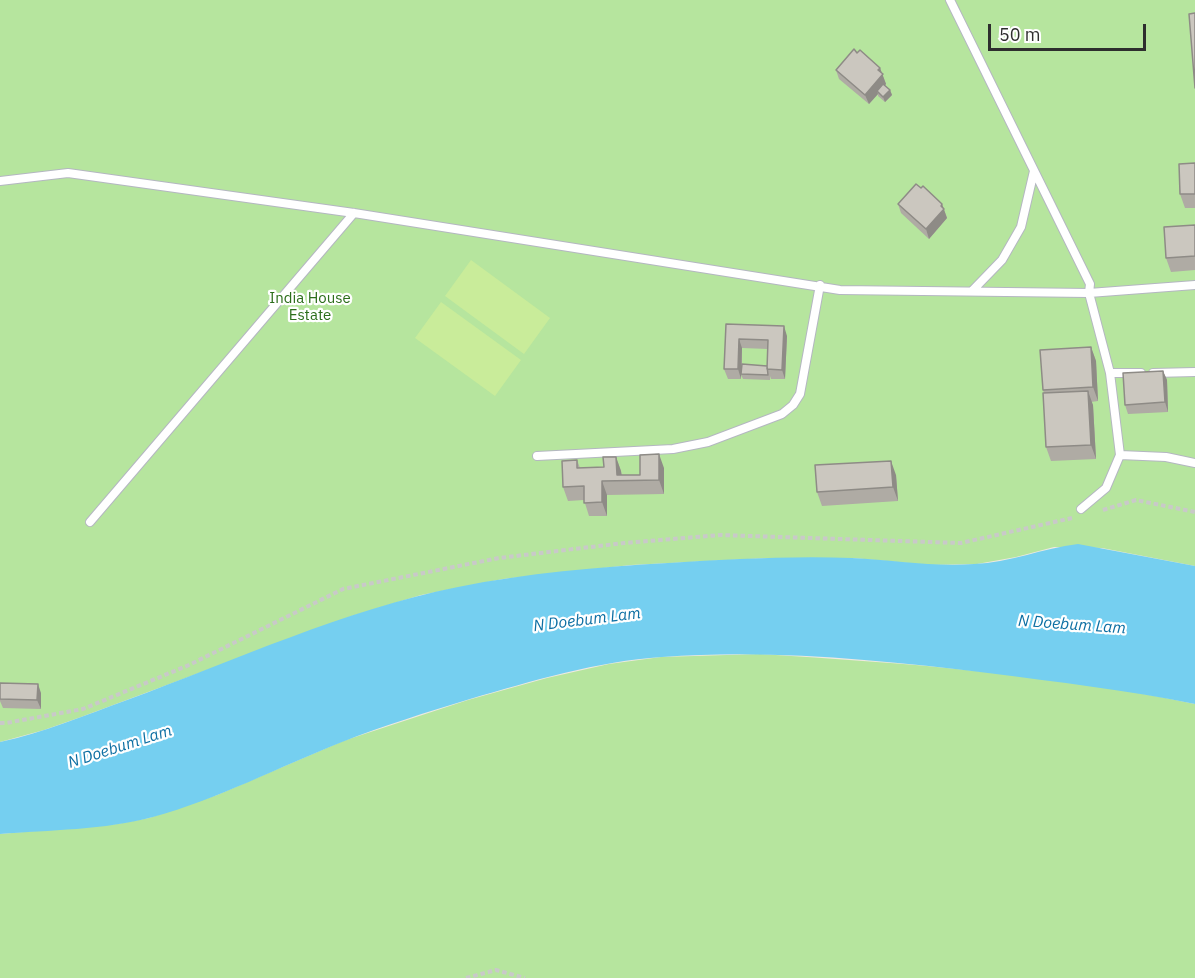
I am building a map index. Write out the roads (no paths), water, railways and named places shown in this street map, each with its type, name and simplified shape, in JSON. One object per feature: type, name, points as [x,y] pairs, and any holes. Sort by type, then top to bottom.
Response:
[{"type":"lane","points":[[950,0],[1090,284],[1089,293],[1110,373],[1120,455],[1106,488],[1082,512]]},
{"type":"lane","points":[[972,291],[1002,260],[1021,227],[1034,171]]},
{"type":"lane","points":[[0,181],[68,173],[354,213],[820,285],[840,290],[1089,293],[1195,285]]},
{"type":"lane","points":[[90,522],[354,213]]},
{"type":"lane","points":[[537,456],[673,449],[708,442],[782,414],[793,405],[800,394],[820,285]]},
{"type":"lane","points":[[1110,373],[1195,372]]},
{"type":"lane","points":[[1120,455],[1166,457],[1195,463]]},
{"type":"water","name":"N Doebum Lam","points":[[1078,544],[1195,566],[1195,704],[1066,683],[867,660],[744,654],[638,659],[589,667],[541,679],[421,714],[342,742],[201,801],[153,817],[96,827],[0,834],[0,742],[64,723],[332,622],[416,597],[510,578],[615,566],[806,557],[943,565],[974,564],[1000,561]]},
{"type":"park label","name":"India House Estate","points":[[310,308]]}]
